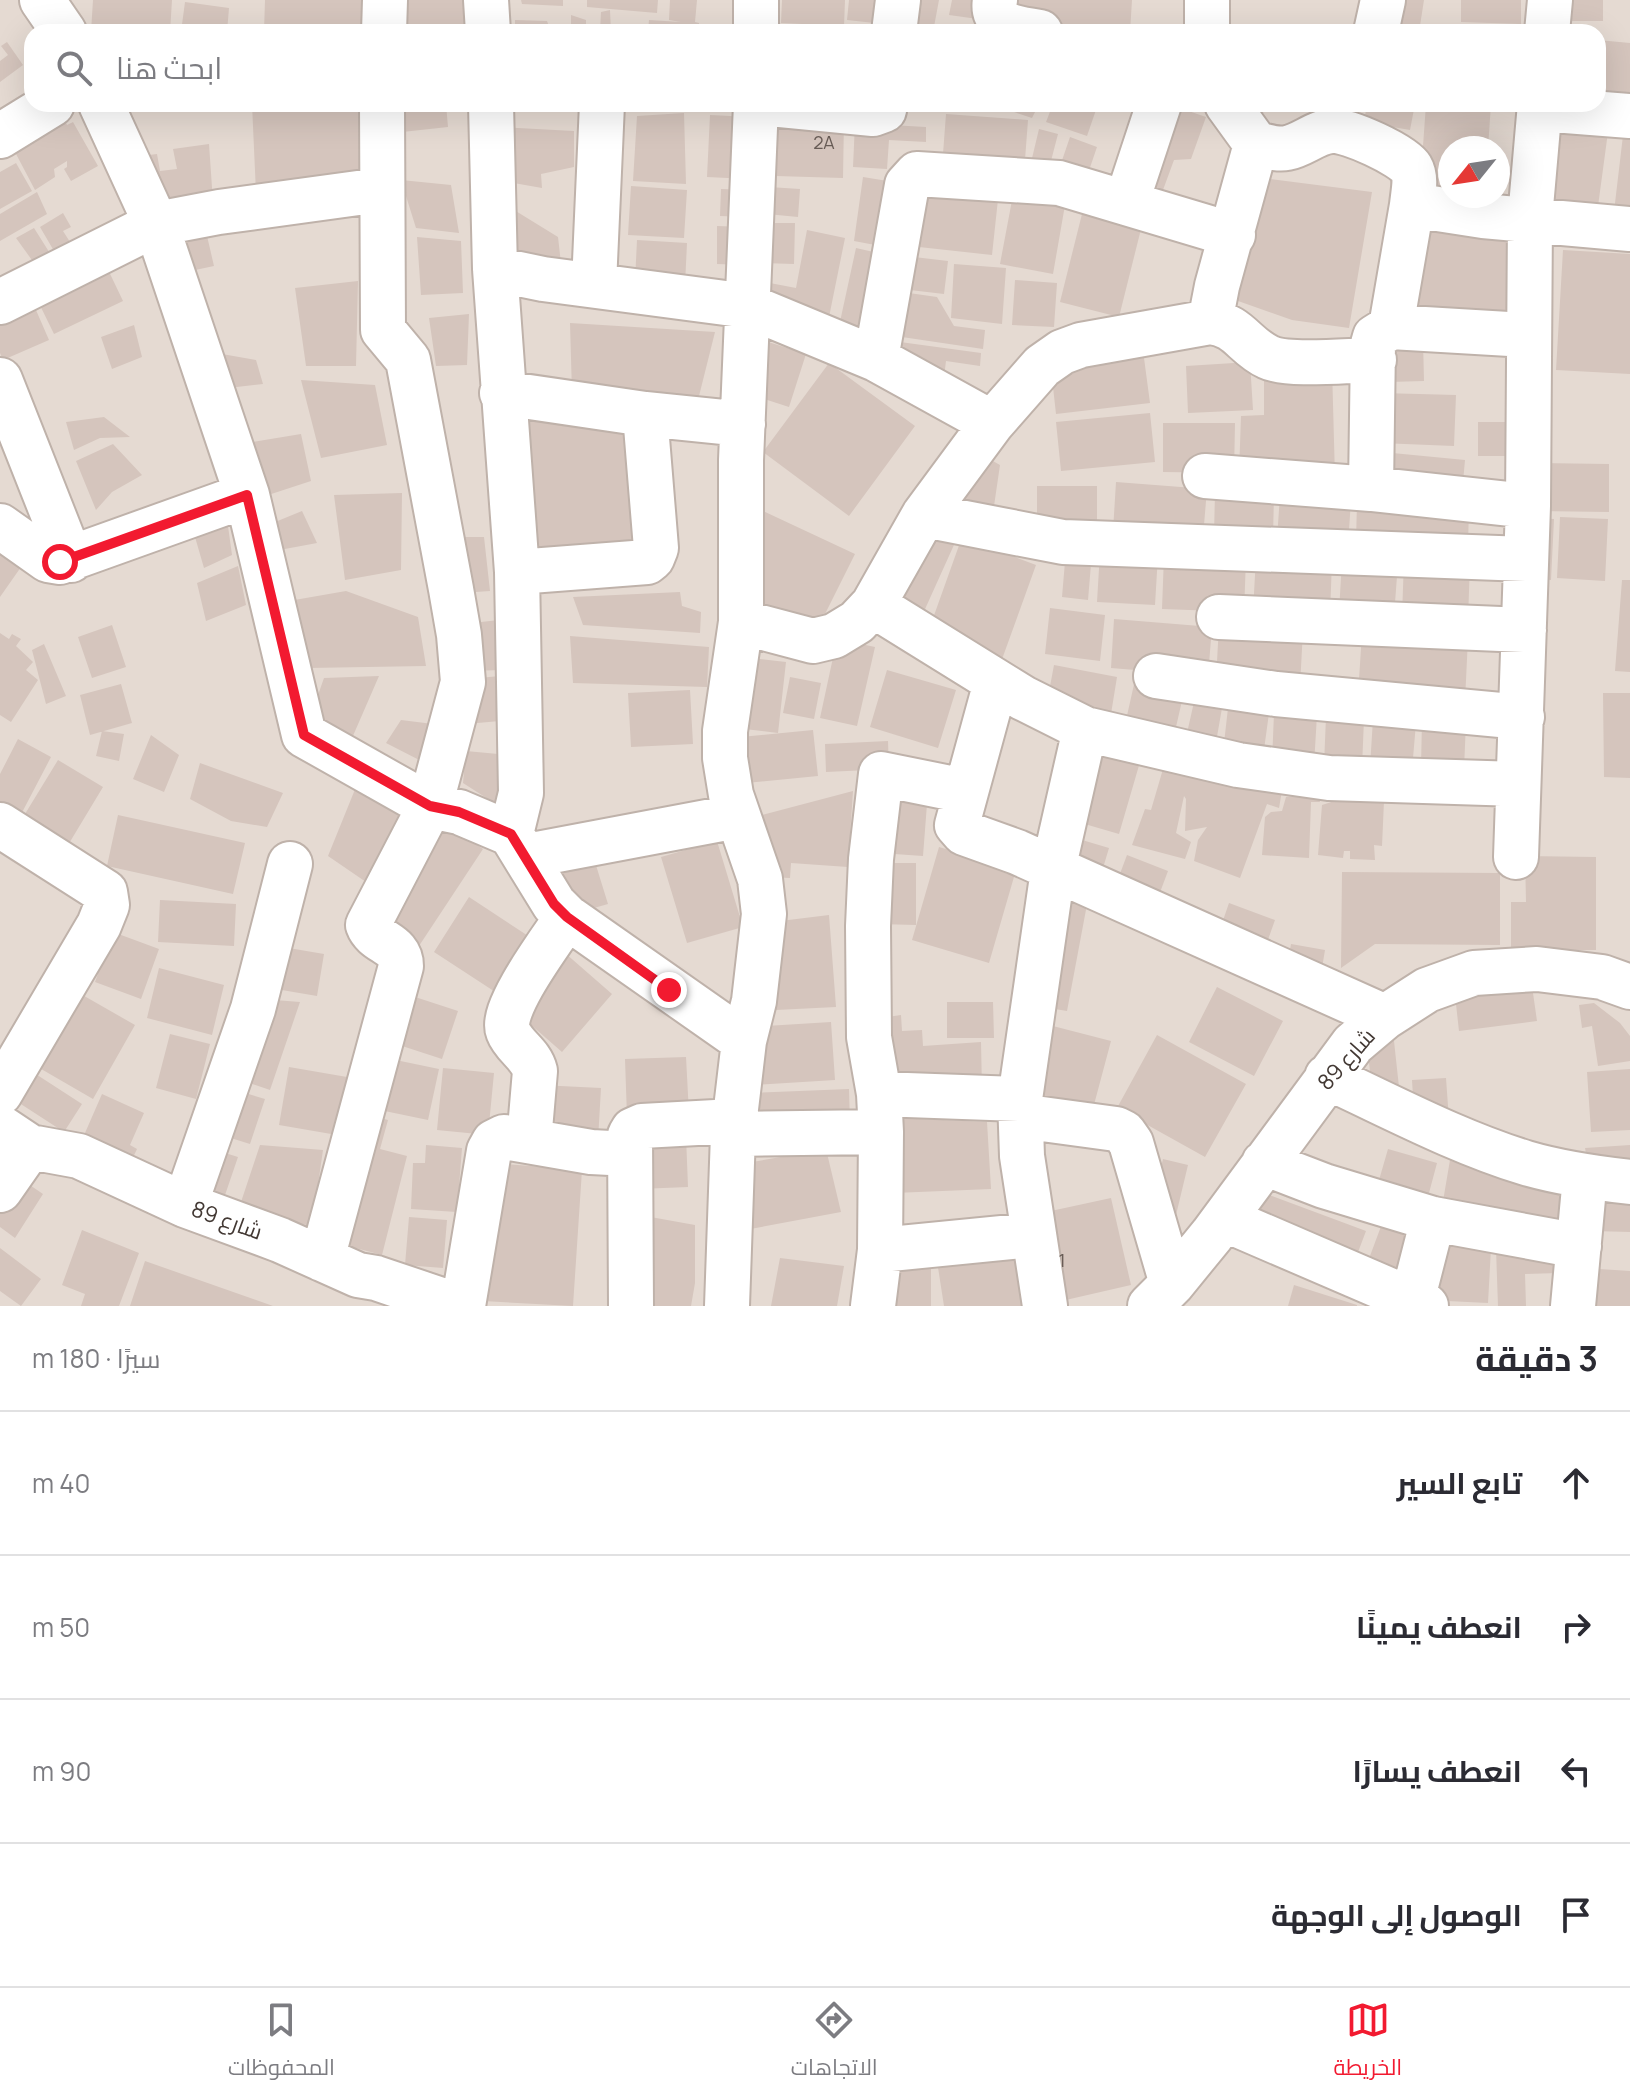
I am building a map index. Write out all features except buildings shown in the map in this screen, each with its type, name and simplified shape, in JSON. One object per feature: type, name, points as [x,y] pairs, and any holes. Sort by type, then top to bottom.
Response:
[{"type":"street","points":[[42,0],[58,24]]},
{"type":"street","points":[[384,24],[385,0]]},
{"type":"street","points":[[486,0],[488,24]]},
{"type":"street","points":[[756,0],[756,24]]},
{"type":"street","points":[[895,24],[898,0]]},
{"type":"street","points":[[995,0],[995,15],[1005,24]]},
{"type":"street","points":[[1207,0],[1207,24]]},
{"type":"street","points":[[1378,24],[1383,0]]},
{"type":"street","points":[[1548,24],[1550,0]]},
{"type":"street","points":[[0,136],[39,112]]},
{"type":"street","points":[[105,112],[156,224],[247,495],[304,735],[430,806],[459,812],[519,845],[554,904],[567,917],[744,1041]]},
{"type":"street","points":[[322,1259],[401,966],[398,951],[371,932],[368,925],[430,806],[463,682],[459,635],[408,360],[383,330],[382,112]]},
{"type":"street","points":[[491,112],[495,269],[517,572],[519,845]]},
{"type":"street","points":[[594,284],[602,112]]},
{"type":"street","points":[[727,1306],[733,1127],[744,1041],[754,1001],[764,914],[760,879],[731,795],[725,731],[741,622],[743,424],[756,112]]},
{"type":"street","points":[[852,112],[878,112]]},
{"type":"street","points":[[1127,201],[1156,112]]},
{"type":"street","points":[[1233,112],[1256,144],[1282,149],[1359,120],[1411,168],[1414,177],[1412,205],[1383,343],[1371,489]]},
{"type":"street","points":[[1516,857],[1528,506],[1530,218],[1540,112]]},
{"type":"street","points":[[1590,112],[1630,116]]},
{"type":"street","points":[[1210,322],[1256,144]]},
{"type":"street","points":[[876,359],[907,185],[913,176],[923,173],[1059,183],[1233,235]]},
{"type":"street","points":[[0,302],[156,224],[219,212],[380,190]]},
{"type":"street","points":[[1412,205],[1483,216],[1630,229]]},
{"type":"street","points":[[495,269],[543,279],[748,306],[876,359],[992,423]]},
{"type":"street","points":[[741,622],[813,641],[834,636],[857,622],[873,605],[924,515],[992,423],[1042,366],[1062,352],[1081,345],[1210,322],[1231,327],[1260,353],[1280,361],[1383,343],[1527,335]]},
{"type":"street","points":[[0,380],[71,560]]},
{"type":"street","points":[[502,393],[645,414],[743,424]]},
{"type":"street","points":[[517,572],[647,562],[652,558],[656,548],[645,414]]},
{"type":"street","points":[[1205,476],[1371,489],[1528,506]]},
{"type":"street","points":[[0,526],[48,560],[60,562],[247,495]]},
{"type":"street","points":[[924,515],[1063,542],[1526,559]]},
{"type":"street","points":[[873,605],[996,682],[1085,729],[1238,765],[1329,778],[1518,784]]},
{"type":"street","points":[[1219,617],[1524,630]]},
{"type":"street","points":[[1156,676],[1276,694],[1522,717]]},
{"type":"street","points":[[996,682],[957,825],[964,833],[1017,852],[1385,1017]]},
{"type":"street","points":[[1045,1306],[1022,1156],[1020,1108],[1053,870],[1085,729]]},
{"type":"street","points":[[873,1306],[880,1250],[880,1113],[869,1037],[868,926],[871,859],[881,774],[965,791]]},
{"type":"street","points":[[519,845],[738,816]]},
{"type":"street","points":[[0,825],[105,892],[107,905],[99,925],[0,1093]]},
{"type":"street","points":[[185,1205],[253,1009],[290,864]]},
{"type":"street","points":[[529,1141],[535,1071],[533,1062],[510,1035],[506,1023],[511,1004],[567,917]]},
{"type":"street","name":"شارع 89","points":[[1168,1298],[1327,1077],[1353,1044],[1385,1017],[1427,990],[1474,973],[1537,969],[1602,977],[1630,987]]},
{"type":"street","points":[[1327,1077],[1480,1148],[1528,1164],[1585,1177],[1630,1182]]},
{"type":"street","points":[[631,1306],[630,1135],[637,1127],[733,1127],[880,1113],[1020,1108],[1124,1133],[1131,1143],[1168,1298]]},
{"type":"street","points":[[0,1190],[15,1137]]},
{"type":"street","name":"شارع 89","points":[[15,1137],[79,1156],[185,1205],[322,1259],[358,1275],[370,1292],[461,1306]]},
{"type":"street","points":[[461,1306],[489,1151],[494,1142],[504,1137],[591,1152],[630,1154]]},
{"type":"street","points":[[1264,1163],[1324,1186],[1433,1219],[1579,1246]]},
{"type":"street","points":[[1573,1306],[1585,1177]]},
{"type":"street","points":[[1224,1219],[1419,1304],[1433,1219]]},
{"type":"street","points":[[880,1250],[1033,1235]]},
{"type":"shaded area","points":[[0,0],[1630,0],[1630,1306],[0,1306]]},
{"type":"route","points":[[60,562],[247,495],[304,735],[430,806],[459,812],[511,834],[554,904],[567,917],[669,990]]}]
